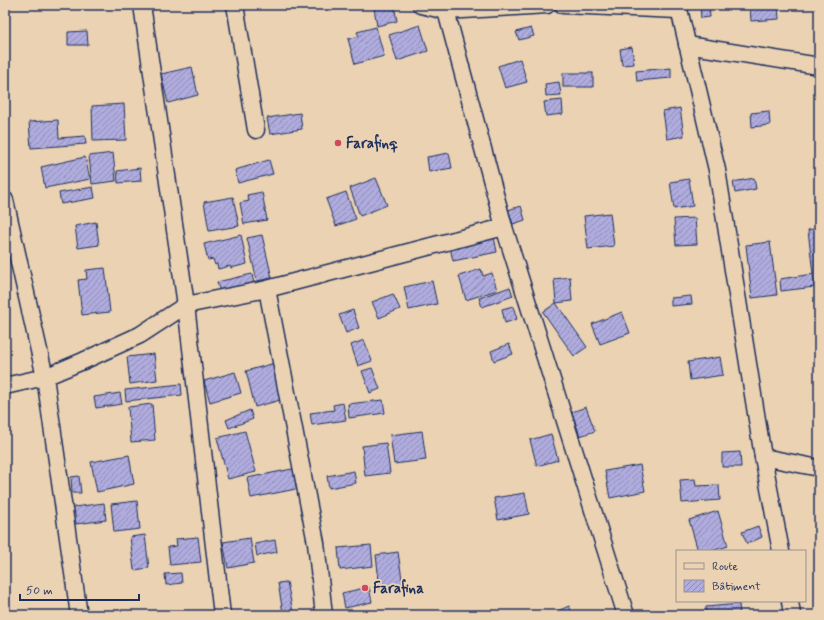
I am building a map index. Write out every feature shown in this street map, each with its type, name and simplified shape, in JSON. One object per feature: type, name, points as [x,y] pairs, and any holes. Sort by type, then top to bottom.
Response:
[{"type":"street","points":[[142,5],[186,305],[222,615]]},
{"type":"street","points":[[235,5],[256,130]]},
{"type":"street","points":[[421,5],[446,11],[478,7],[547,5]]},
{"type":"street","points":[[563,5],[678,8],[717,170],[763,457],[781,550]]},
{"type":"street","points":[[446,11],[504,227],[626,615]]},
{"type":"street","points":[[687,45],[819,66]]},
{"type":"street","points":[[5,200],[46,377],[79,615]]},
{"type":"street","points":[[5,386],[46,377],[140,336],[186,305],[267,289],[504,227]]},
{"type":"street","points":[[267,289],[316,543],[324,615]]},
{"type":"street","points":[[763,457],[819,468]]},
{"type":"street","points":[[790,602],[792,615]]},
{"type":"building","points":[[394,5],[397,21],[377,26],[374,8]]},
{"type":"building","points":[[700,5],[709,5],[710,17],[701,18]]},
{"type":"building","points":[[750,5],[778,5],[779,19],[751,21]]},
{"type":"building","points":[[420,25],[428,51],[397,61],[389,35]]},
{"type":"building","points":[[376,27],[384,56],[355,64],[348,39],[359,36],[357,32]]},
{"type":"building","points":[[531,28],[534,36],[519,40],[516,32]]},
{"type":"building","points":[[87,31],[88,45],[68,45],[68,32]]},
{"type":"building","points":[[632,47],[634,64],[622,65],[620,49]]},
{"type":"building","points":[[520,59],[527,82],[505,88],[498,66]]},
{"type":"building","points":[[192,67],[198,95],[168,103],[161,74]]},
{"type":"building","points":[[671,68],[671,78],[637,81],[636,71]]},
{"type":"building","points":[[563,73],[593,73],[593,87],[563,87]]},
{"type":"building","points":[[559,82],[561,95],[546,96],[545,84]]},
{"type":"building","points":[[562,100],[563,114],[546,116],[544,102]]},
{"type":"building","points":[[124,104],[126,140],[93,141],[92,106]]},
{"type":"building","points":[[680,108],[684,136],[667,139],[663,111]]},
{"type":"building","points":[[769,111],[770,125],[752,127],[751,113]]},
{"type":"building","points":[[300,113],[302,129],[270,134],[267,118]]},
{"type":"building","points":[[58,120],[59,138],[85,136],[86,144],[31,148],[29,122]]},
{"type":"building","points":[[113,153],[116,181],[92,184],[89,156]]},
{"type":"building","points":[[449,153],[452,168],[429,172],[427,157]]},
{"type":"building","points":[[85,157],[90,179],[45,188],[41,167]]},
{"type":"building","points":[[269,160],[273,174],[238,183],[235,170]]},
{"type":"building","points":[[140,168],[141,181],[118,183],[117,171]]},
{"type":"building","points":[[376,178],[387,205],[360,216],[350,188]]},
{"type":"building","points":[[754,178],[756,189],[735,193],[733,182]]},
{"type":"building","points":[[689,179],[693,206],[674,209],[670,182]]},
{"type":"building","points":[[93,187],[95,198],[61,204],[59,193]]},
{"type":"building","points":[[262,192],[267,220],[244,224],[240,203],[249,201],[247,195]]},
{"type":"building","points":[[346,192],[356,219],[336,226],[326,199]]},
{"type":"building","points":[[233,197],[239,226],[209,231],[204,202]]},
{"type":"building","points":[[521,206],[525,220],[513,224],[508,210]]},
{"type":"building","points":[[610,213],[614,246],[588,249],[584,216]]},
{"type":"building","points":[[695,218],[697,244],[676,245],[674,219]]},
{"type":"building","points":[[96,222],[99,245],[78,248],[75,226]]},
{"type":"building","points":[[819,228],[819,273],[813,274],[808,230]]},
{"type":"building","points":[[241,235],[247,264],[231,268],[230,266],[218,269],[217,264],[215,265],[213,259],[208,260],[204,244]]},
{"type":"building","points":[[262,235],[272,278],[257,281],[247,238]]},
{"type":"building","points":[[494,237],[497,252],[453,261],[450,247]]},
{"type":"building","points":[[770,242],[777,295],[752,298],[746,245]]},
{"type":"building","points":[[105,268],[110,312],[82,315],[78,280],[87,279],[86,270]]},
{"type":"building","points":[[481,269],[483,276],[492,273],[497,290],[466,300],[459,276]]},
{"type":"building","points":[[252,274],[254,284],[220,292],[217,282]]},
{"type":"building","points":[[813,274],[815,287],[781,291],[780,279]]},
{"type":"building","points":[[570,277],[572,301],[556,303],[554,279]]},
{"type":"building","points":[[432,281],[437,304],[409,310],[404,287]]},
{"type":"building","points":[[510,287],[513,296],[482,307],[479,298]]},
{"type":"building","points":[[393,294],[400,309],[379,318],[372,302]]},
{"type":"building","points":[[691,296],[692,304],[671,306],[671,298]]},
{"type":"building","points":[[556,303],[587,347],[574,356],[543,312]]},
{"type":"building","points":[[513,306],[517,319],[505,323],[502,309]]},
{"type":"building","points":[[353,310],[359,328],[346,333],[339,315]]},
{"type":"building","points":[[622,312],[630,333],[600,344],[592,324]]},
{"type":"building","points":[[364,340],[372,361],[358,366],[351,345]]},
{"type":"building","points":[[509,344],[513,354],[494,361],[491,351]]},
{"type":"building","points":[[154,354],[157,380],[130,384],[127,357]]},
{"type":"building","points":[[720,357],[723,375],[690,380],[688,362]]},
{"type":"building","points":[[275,363],[284,399],[255,407],[246,371]]},
{"type":"building","points":[[372,368],[380,389],[370,393],[362,371]]},
{"type":"building","points":[[235,372],[241,393],[210,402],[204,381]]},
{"type":"building","points":[[181,384],[182,395],[126,401],[125,390]]},
{"type":"building","points":[[120,393],[122,404],[96,408],[94,397]]},
{"type":"building","points":[[383,400],[385,413],[349,418],[348,404]]},
{"type":"building","points":[[343,403],[346,420],[312,425],[310,413],[334,410],[333,405]]},
{"type":"building","points":[[152,404],[155,440],[131,442],[128,407]]},
{"type":"building","points":[[586,407],[595,431],[580,436],[572,412]]},
{"type":"building","points":[[250,410],[253,419],[229,428],[226,420]]},
{"type":"building","points":[[245,431],[256,472],[228,479],[217,438]]},
{"type":"building","points":[[422,431],[426,460],[394,464],[390,435]]},
{"type":"building","points":[[551,434],[558,460],[537,466],[530,440]]},
{"type":"building","points":[[386,443],[390,473],[365,476],[362,446]]},
{"type":"building","points":[[740,452],[741,467],[722,467],[722,453]]},
{"type":"building","points":[[129,455],[134,484],[97,492],[91,462]]},
{"type":"building","points":[[640,465],[645,491],[610,498],[605,471]]},
{"type":"building","points":[[297,468],[301,488],[251,498],[247,478]]},
{"type":"building","points":[[354,471],[356,483],[329,488],[327,476]]},
{"type":"building","points":[[79,476],[81,493],[72,493],[71,477]]},
{"type":"building","points":[[695,479],[696,486],[719,485],[720,500],[682,503],[680,480]]},
{"type":"building","points":[[525,493],[529,514],[498,520],[494,498]]},
{"type":"building","points":[[137,501],[140,529],[114,532],[111,504]]},
{"type":"building","points":[[104,503],[106,520],[76,524],[74,507]]},
{"type":"building","points":[[718,511],[728,546],[715,550],[698,550],[689,520]]},
{"type":"building","points":[[758,526],[762,537],[747,544],[742,532]]},
{"type":"building","points":[[145,535],[149,568],[134,570],[130,537]]},
{"type":"building","points":[[198,537],[201,562],[170,565],[168,547],[177,546],[176,539]]},
{"type":"building","points":[[250,538],[254,563],[228,568],[223,542]]},
{"type":"building","points":[[275,540],[277,552],[257,556],[255,544]]},
{"type":"building","points":[[371,545],[373,566],[340,570],[338,548]]},
{"type":"building","points":[[398,552],[403,586],[380,589],[376,555]]},
{"type":"building","points":[[181,573],[182,583],[166,585],[165,574]]},
{"type":"building","points":[[287,582],[293,612],[283,613],[278,583]]},
{"type":"building","points":[[369,587],[372,602],[345,608],[342,593]]},
{"type":"building","points":[[739,604],[740,615],[706,615],[706,607]]},
{"type":"building","points":[[569,606],[573,615],[549,615]]},
{"type":"place","name":"Farafinq","points":[[338,143]]},
{"type":"place","name":"Farafina","points":[[365,588]]}]
